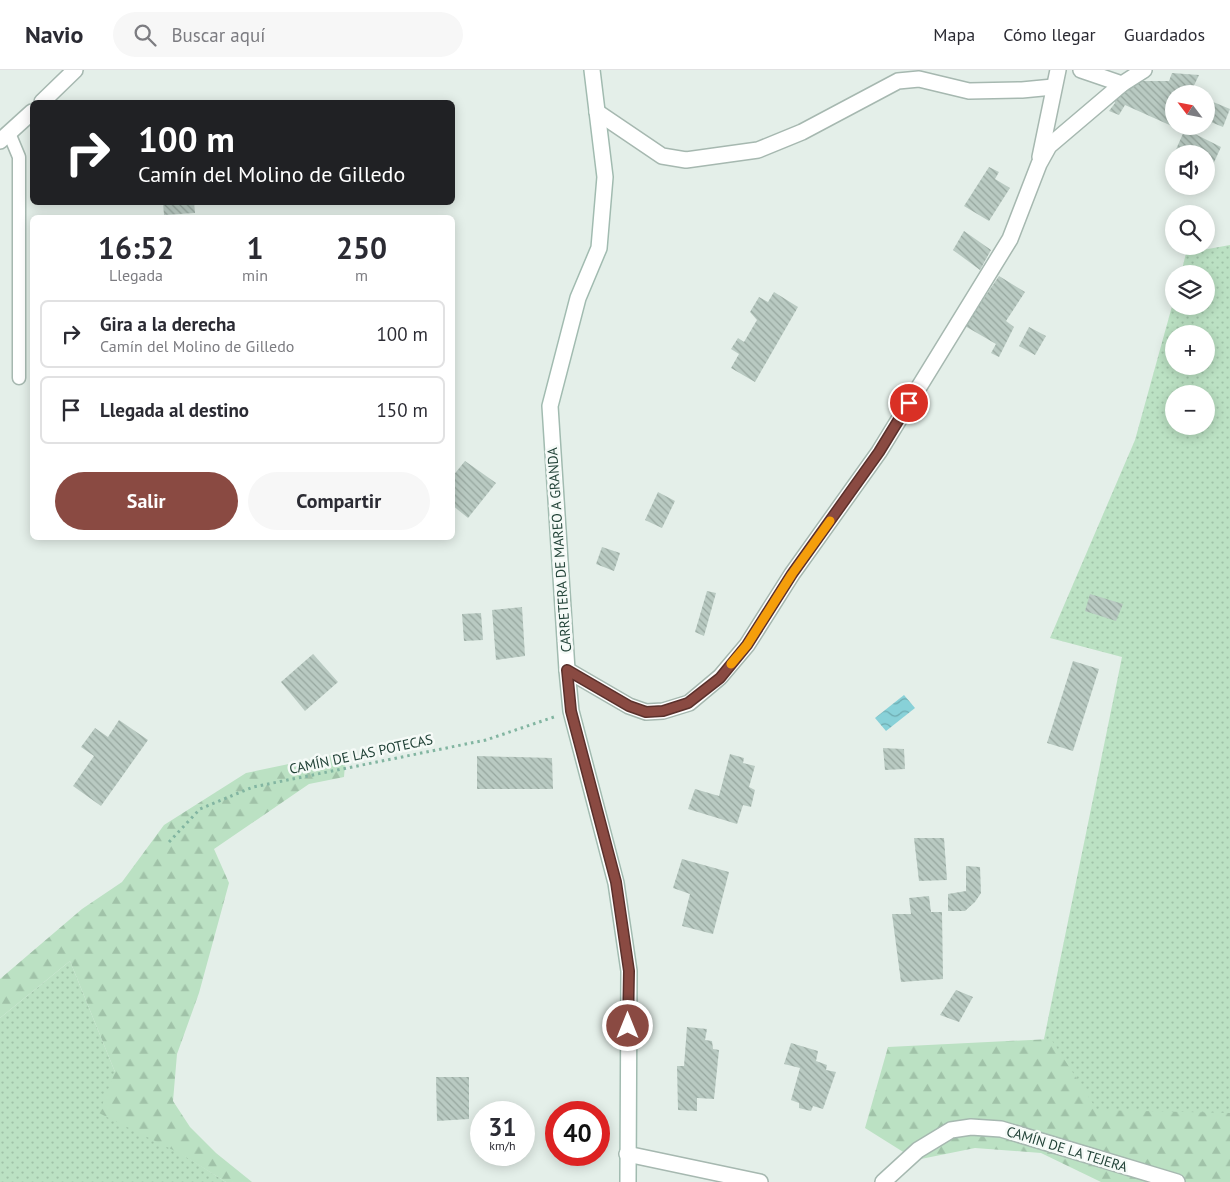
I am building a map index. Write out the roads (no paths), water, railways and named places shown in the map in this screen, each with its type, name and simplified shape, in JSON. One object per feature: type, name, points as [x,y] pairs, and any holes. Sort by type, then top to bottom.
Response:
[{"type":"street","points":[[44,100],[75,70]]},
{"type":"street","name":"CARRETERA DE MAREO A GRANDA","points":[[592,70],[605,177],[599,248],[578,298],[550,406],[571,711],[616,882],[629,971],[628,1182]]},
{"type":"street","points":[[1039,164],[1053,87],[1058,70]]},
{"type":"street","points":[[1081,70],[1122,84]]},
{"type":"street","points":[[567,670],[629,706],[646,712],[663,711],[688,703],[720,678],[747,645],[792,574],[884,444],[1010,240],[1039,164],[1049,146],[1122,84],[1144,70]]},
{"type":"street","points":[[597,112],[662,156],[686,160],[758,150],[802,132],[898,81],[919,79],[969,91],[1022,90],[1053,87]]},
{"type":"street","points":[[5,137],[30,114]]},
{"type":"street","name":"CAMÍN DE LA TEJERA","points":[[883,1182],[918,1150],[952,1130],[971,1127],[1001,1129],[1177,1182]]},
{"type":"street","points":[[628,1154],[760,1182]]},
{"type":"lane","points":[[5,137],[19,157],[19,378]]},
{"type":"water","points":[[904,695],[915,708],[886,731],[875,718]]}]
